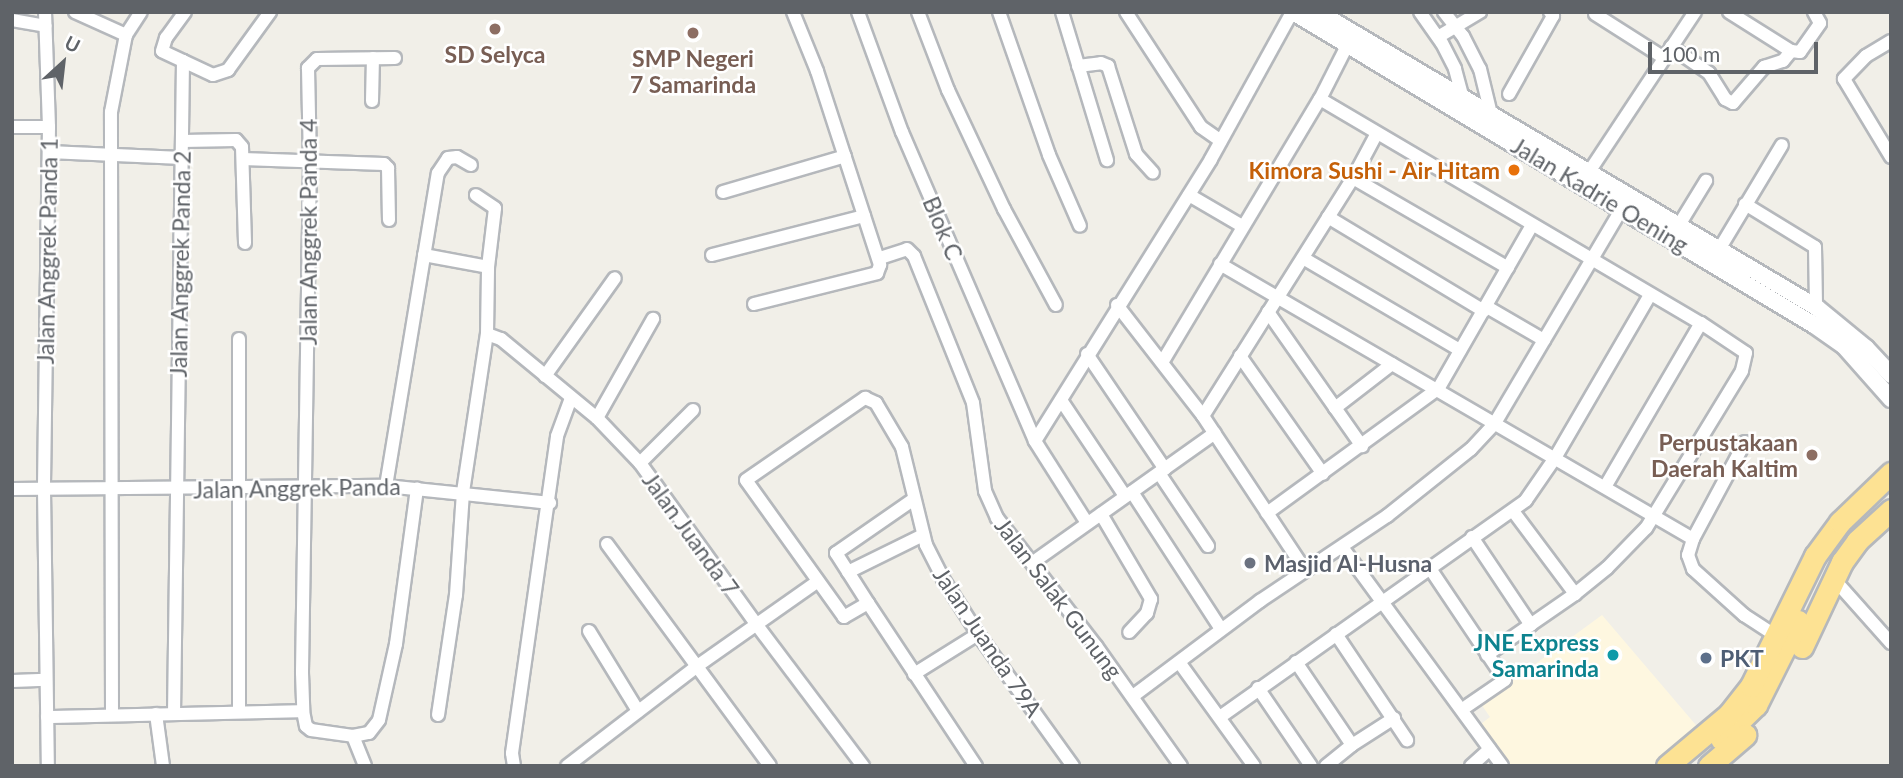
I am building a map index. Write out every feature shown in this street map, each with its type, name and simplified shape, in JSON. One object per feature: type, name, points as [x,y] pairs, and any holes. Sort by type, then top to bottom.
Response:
[{"type":"highway","points":[[1667,766],[1729,714],[1751,685],[1815,556],[1840,522],[1891,473]]},
{"type":"highway","points":[[1686,766],[1714,745],[1756,705],[1780,663],[1826,562],[1847,532],[1891,491]]},
{"type":"highway","points":[[1709,766],[1755,725],[1776,698],[1833,579],[1857,541],[1891,510]]},
{"type":"main road","name":"Jalan Kadrie Oening","points":[[1293,12],[1463,97],[1588,172],[1626,202],[1679,225],[1816,306],[1866,348],[1891,375]]},
{"type":"main road","name":"Jalan Kadrie Oening","points":[[1318,12],[1350,39],[1467,116],[1626,202],[1814,325],[1844,346],[1891,398]]},
{"type":"street","name":"Jalan Anggrek Panda 1","points":[[45,12],[49,127],[44,490],[48,766]]},
{"type":"street","points":[[75,12],[125,35]]},
{"type":"street","points":[[112,715],[114,490],[110,153],[116,71],[125,35],[141,12]]},
{"type":"street","points":[[185,12],[166,38],[162,51],[213,75],[228,70],[270,12]]},
{"type":"street","points":[[754,304],[877,273],[880,258],[817,71],[793,12]]},
{"type":"street","name":"Blok C","points":[[858,12],[912,156],[1035,441],[1087,523]]},
{"type":"street","points":[[918,12],[948,90],[1004,209],[1056,305]]},
{"type":"street","points":[[999,12],[1049,155],[1080,226]]},
{"type":"street","points":[[1062,12],[1107,160]]},
{"type":"street","points":[[1126,12],[1201,127],[1221,141]]},
{"type":"street","points":[[1035,441],[1189,195],[1293,12]]},
{"type":"street","points":[[1420,12],[1438,37],[1455,69],[1467,116]]},
{"type":"street","points":[[1444,12],[1456,26],[1480,69],[1491,114]]},
{"type":"street","points":[[1438,37],[1480,12]]},
{"type":"street","points":[[1509,94],[1553,16],[1550,12]]},
{"type":"street","points":[[1588,172],[1695,12]]},
{"type":"street","points":[[1729,12],[1791,51],[1800,52],[1818,16]]},
{"type":"street","points":[[1595,14],[1709,73],[1725,99],[1733,103],[1764,67],[1783,61],[1791,51]]},
{"type":"street","points":[[12,20],[45,26]]},
{"type":"street","points":[[1163,361],[1320,99],[1350,39]]},
{"type":"street","points":[[1891,41],[1866,55],[1844,79],[1891,157]]},
{"type":"street","name":"Jalan Anggrek Panda 4","points":[[353,736],[314,731],[306,726],[303,711],[310,162],[308,68],[317,58],[396,58]]},
{"type":"street","points":[[372,101],[373,58]]},
{"type":"street","name":"Jalan Anggrek Panda 2","points":[[174,714],[183,61]]},
{"type":"street","points":[[1078,66],[1101,63],[1108,66],[1136,154],[1153,173]]},
{"type":"street","points":[[1320,99],[1376,135],[1701,323],[1743,349],[1746,358],[1742,370],[1655,516],[1623,553],[1575,594],[1487,655]]},
{"type":"street","points":[[12,127],[49,127]]},
{"type":"street","points":[[1203,416],[1353,178],[1376,135]]},
{"type":"street","points":[[183,141],[236,140],[242,147],[245,243]]},
{"type":"street","points":[[1720,248],[1782,145]]},
{"type":"street","points":[[49,152],[182,158]]},
{"type":"street","points":[[723,192],[845,156]]},
{"type":"street","points":[[386,486],[438,173],[448,158],[457,157],[471,165]]},
{"type":"street","points":[[243,159],[384,164],[388,168],[389,220]]},
{"type":"street","points":[[1353,178],[1508,268]]},
{"type":"street","points":[[1679,225],[1706,181]]},
{"type":"street","points":[[438,715],[456,595],[463,492],[487,334],[488,267],[495,208],[477,195]]},
{"type":"street","points":[[1189,195],[1242,226]]},
{"type":"street","points":[[1133,696],[1221,629],[1430,483],[1471,449],[1495,424],[1626,202]]},
{"type":"street","points":[[1745,204],[1815,247],[1816,306]]},
{"type":"street","points":[[712,255],[864,216]]},
{"type":"street","points":[[1328,217],[1485,309],[1544,340]]},
{"type":"street","points":[[1268,513],[1436,391],[1532,225]]},
{"type":"street","name":"Jalan Salak Gunung","points":[[880,258],[907,249],[915,256],[973,404],[985,491],[991,506],[1133,696],[1181,766]]},
{"type":"street","points":[[424,255],[488,267]]},
{"type":"street","points":[[1303,258],[1460,350]]},
{"type":"street","points":[[1220,264],[1692,540]]},
{"type":"street","points":[[545,376],[615,278]]},
{"type":"street","points":[[1220,716],[1381,600],[1513,511],[1536,487],[1555,458],[1650,295]]},
{"type":"street","points":[[1118,305],[1215,433],[1305,570]]},
{"type":"street","points":[[1268,312],[1362,446]]},
{"type":"street","points":[[597,418],[653,319]]},
{"type":"street","points":[[1605,488],[1701,323]]},
{"type":"street","name":"Jalan Juanda 7","points":[[487,334],[501,339],[597,418],[640,463],[756,625],[863,766]]},
{"type":"street","points":[[239,339],[239,712]]},
{"type":"street","points":[[1087,354],[1208,546]]},
{"type":"street","points":[[1240,356],[1323,474]]},
{"type":"street","points":[[1335,408],[1392,365]]},
{"type":"street","points":[[513,759],[550,503],[557,436],[571,398]]},
{"type":"street","name":"Jalan Juanda 79A","points":[[817,582],[746,480],[806,437],[865,398],[869,398],[876,403],[902,447],[923,535],[943,579],[978,634],[1073,766]]},
{"type":"street","points":[[1061,400],[1221,629]]},
{"type":"street","points":[[640,463],[693,410]]},
{"type":"street","points":[[1032,563],[1215,433]]},
{"type":"street","points":[[1745,442],[1692,540],[1688,555],[1693,569],[1744,615],[1776,636]]},
{"type":"street","name":"Jalan Anggrek Panda","points":[[12,489],[386,486],[550,503]]},
{"type":"street","points":[[365,766],[353,736],[371,732],[385,705],[417,488]]},
{"type":"street","points":[[914,499],[836,553],[976,766]]},
{"type":"street","points":[[1513,511],[1575,594]]},
{"type":"street","points":[[1101,514],[1151,599],[1147,613],[1129,632]]},
{"type":"street","points":[[848,572],[923,535]]},
{"type":"street","points":[[1472,537],[1531,625]]},
{"type":"street","points":[[607,544],[771,766]]},
{"type":"street","points":[[1342,547],[1502,766]]},
{"type":"street","points":[[1429,567],[1505,681],[1467,706]]},
{"type":"street","points":[[1833,579],[1891,643]]},
{"type":"street","points":[[567,766],[696,667],[817,582],[844,617],[869,603]]},
{"type":"street","points":[[589,631],[638,711]]},
{"type":"street","points":[[914,674],[978,634]]},
{"type":"street","points":[[1336,634],[1407,740]]},
{"type":"street","points":[[1179,662],[1254,766]]},
{"type":"street","points":[[1296,662],[1352,745]]},
{"type":"street","points":[[12,681],[46,680]]},
{"type":"street","points":[[1258,688],[1311,766]]},
{"type":"street","points":[[47,717],[303,711]]},
{"type":"street","points":[[156,714],[163,766]]},
{"type":"street","points":[[1326,766],[1352,745],[1394,718]]},
{"type":"street","points":[[1471,766],[1490,749]]},
{"type":"shaded area","points":[[1602,615],[1701,731],[1657,766],[1506,766],[1477,727],[1490,717],[1481,704]]},
{"type":"place","name":"SD Selyca","points":[[495,29]]},
{"type":"place","name":"SMP Negeri 7 Samarinda","points":[[693,33]]},
{"type":"place","name":"Kimora Sushi - Air Hitam","points":[[1514,170]]},
{"type":"place","name":"Perpustakaan Daerah Kaltim","points":[[1812,455]]},
{"type":"place","name":"Masjid Al-Husna","points":[[1250,563]]},
{"type":"place","name":"JNE Express Samarinda","points":[[1613,655]]},
{"type":"place","name":"PKT","points":[[1706,658]]}]
